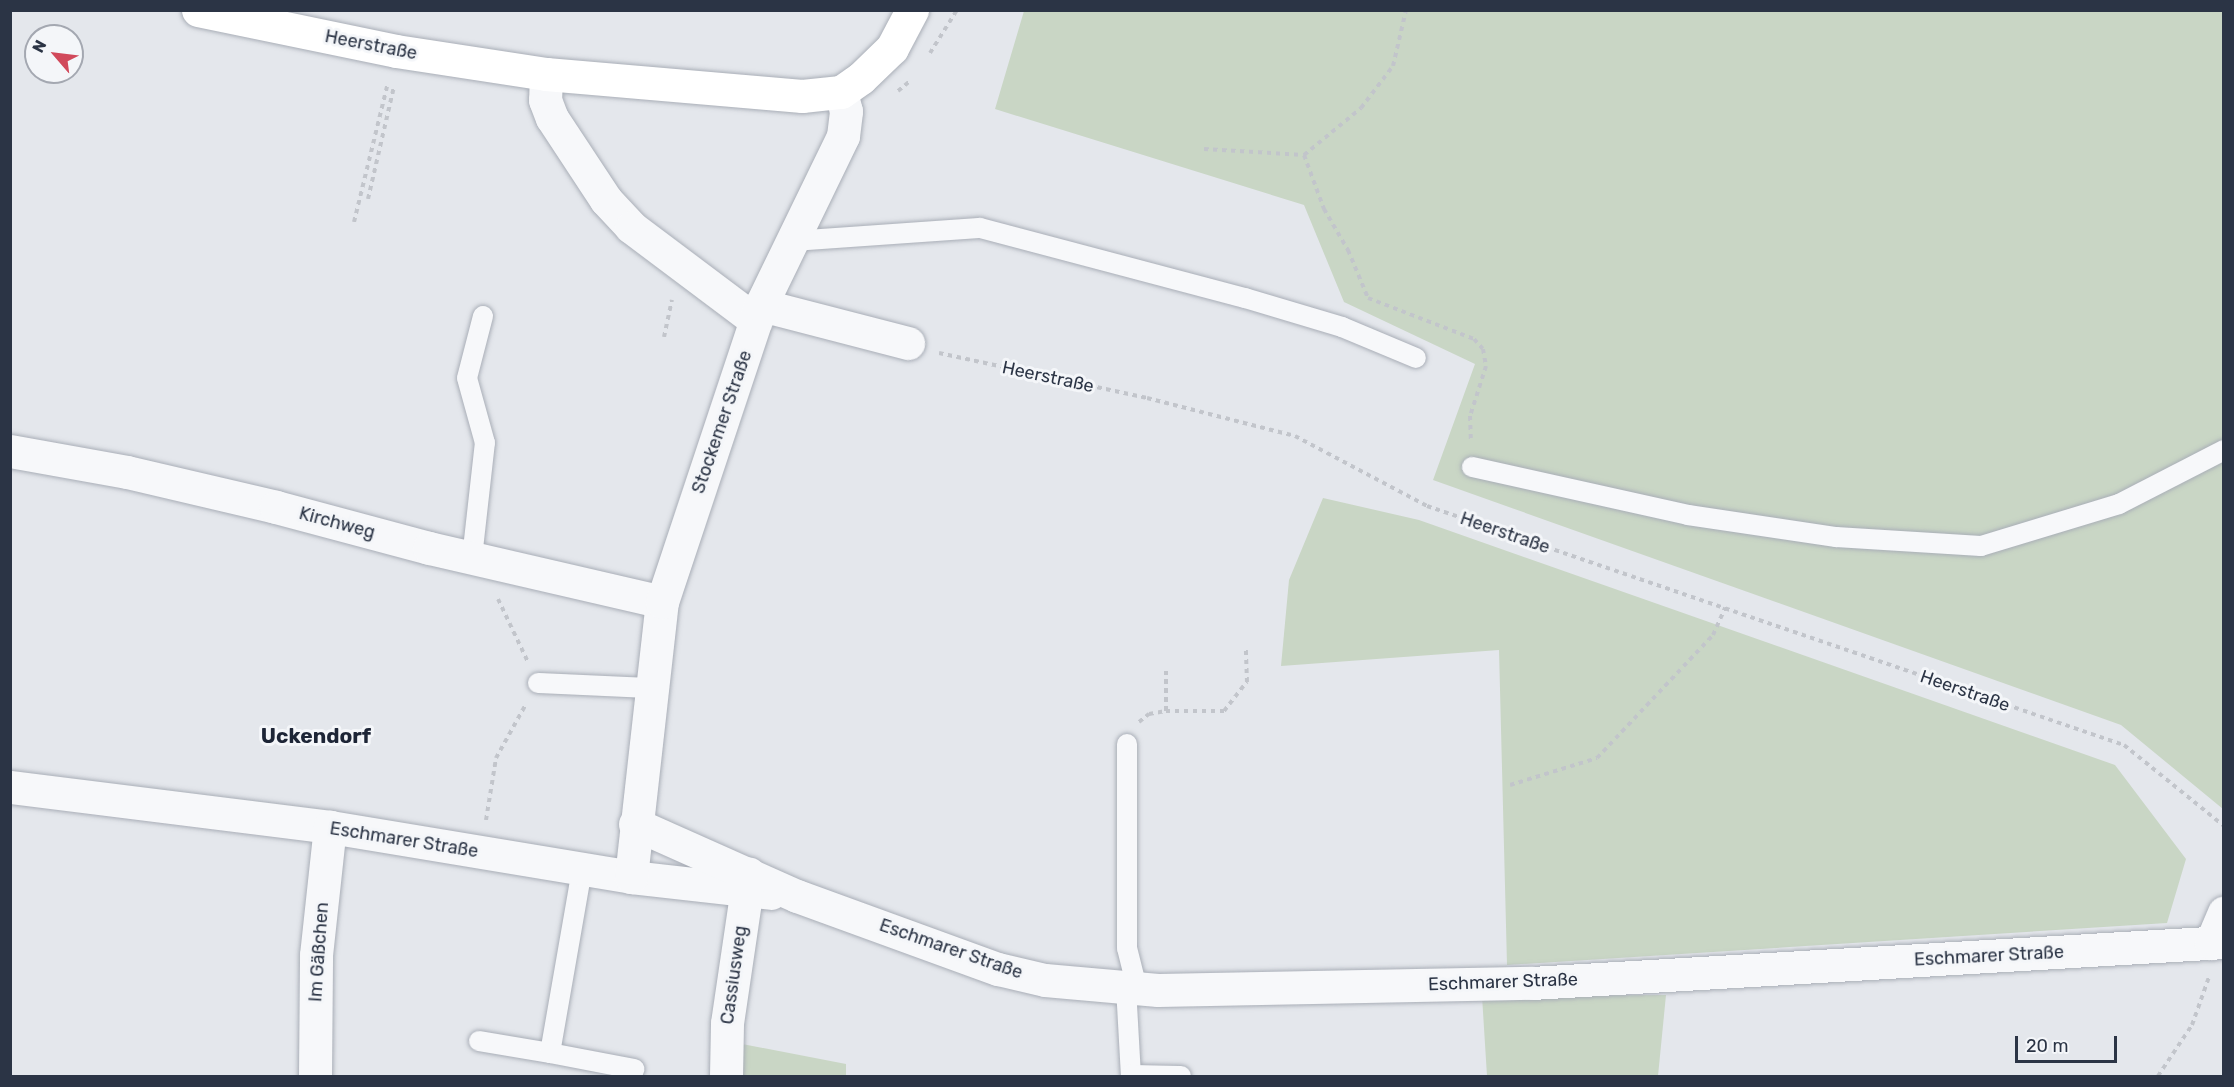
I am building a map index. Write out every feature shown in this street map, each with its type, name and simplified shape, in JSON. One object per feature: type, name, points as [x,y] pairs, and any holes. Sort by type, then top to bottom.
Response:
[{"type":"main road","name":"Heerstraße","points":[[198,10],[399,51],[546,74],[802,96],[841,92]]},
{"type":"main road","points":[[841,92],[861,78],[892,48],[912,10]]},
{"type":"street","points":[[546,74],[545,100],[552,118],[606,200],[631,227],[759,313],[908,343]]},
{"type":"street","name":"Stockemer Straße","points":[[631,877],[634,824],[662,602],[759,313],[843,136],[846,111],[841,92]]},
{"type":"street","name":"Kirchweg","points":[[10,451],[230,496],[485,561],[662,602]]},
{"type":"street","name":"Eschmarer Straße","points":[[10,787],[330,827],[631,877],[748,882]]},
{"type":"street","name":"Eschmarer Straße","points":[[634,824],[748,882],[797,896],[998,969],[1045,980],[1132,988],[1532,983],[2217,942]]},
{"type":"street","name":"Im Gäßchen","points":[[315,1077],[316,955],[330,827]]},
{"type":"street","name":"Cassiusweg","points":[[726,1077],[727,1023],[748,882]]},
{"type":"street","points":[[2217,942],[2223,913]]},
{"type":"lane","points":[[792,241],[980,228],[1245,297],[1342,327],[1416,358]]},
{"type":"lane","points":[[483,316],[467,378],[485,443],[485,561]]},
{"type":"lane","points":[[1472,467],[1688,515],[1836,537],[1981,546],[2119,504],[2223,450]]},
{"type":"lane","points":[[538,683],[650,688]]},
{"type":"lane","points":[[1127,744],[1127,948],[1132,988],[1131,1076],[1181,1077]]},
{"type":"lane","points":[[550,1053],[582,869]]},
{"type":"lane","points":[[479,1041],[634,1069]]},
{"type":"path","points":[[1204,149],[1304,155],[1361,108],[1393,66],[1406,10]]},
{"type":"path","points":[[368,199],[399,51]]},
{"type":"path","points":[[354,222],[399,51]]},
{"type":"path","points":[[1304,155],[1324,209],[1348,250],[1368,298],[1474,339],[1483,349],[1486,366],[1470,416],[1472,467]]},
{"type":"path","name":"Heerstraße","points":[[908,343],[920,349],[1147,398],[1295,436],[1427,506],[2124,745],[2223,826]]},
{"type":"path","points":[[482,853],[496,758],[538,683],[497,598],[485,561]]},
{"type":"path","points":[[1510,785],[1597,758],[1713,635],[1725,608]]},
{"type":"path","points":[[1127,744],[1136,724],[1149,714],[1166,711],[1224,711],[1247,682],[1246,647]]},
{"type":"path","points":[[1166,711],[1167,671]]},
{"type":"path","points":[[2158,1077],[2192,1025],[2209,977],[2217,942]]},
{"type":"green space","points":[[1024,11],[2223,11],[2223,809],[2121,725],[1433,480],[1475,364],[1344,302],[1304,205],[995,109]]},
{"type":"green space","points":[[1323,498],[1419,520],[2115,765],[2186,859],[2167,923],[1507,965],[1499,650],[1281,666],[1289,580]]},
{"type":"green space","points":[[1666,995],[1658,1076],[1487,1076],[1482,996]]},
{"type":"green space","points":[[737,1043],[846,1064],[846,1076],[739,1076]]},
{"type":"district","name":"Uckendorf","points":[[316,736]]}]
